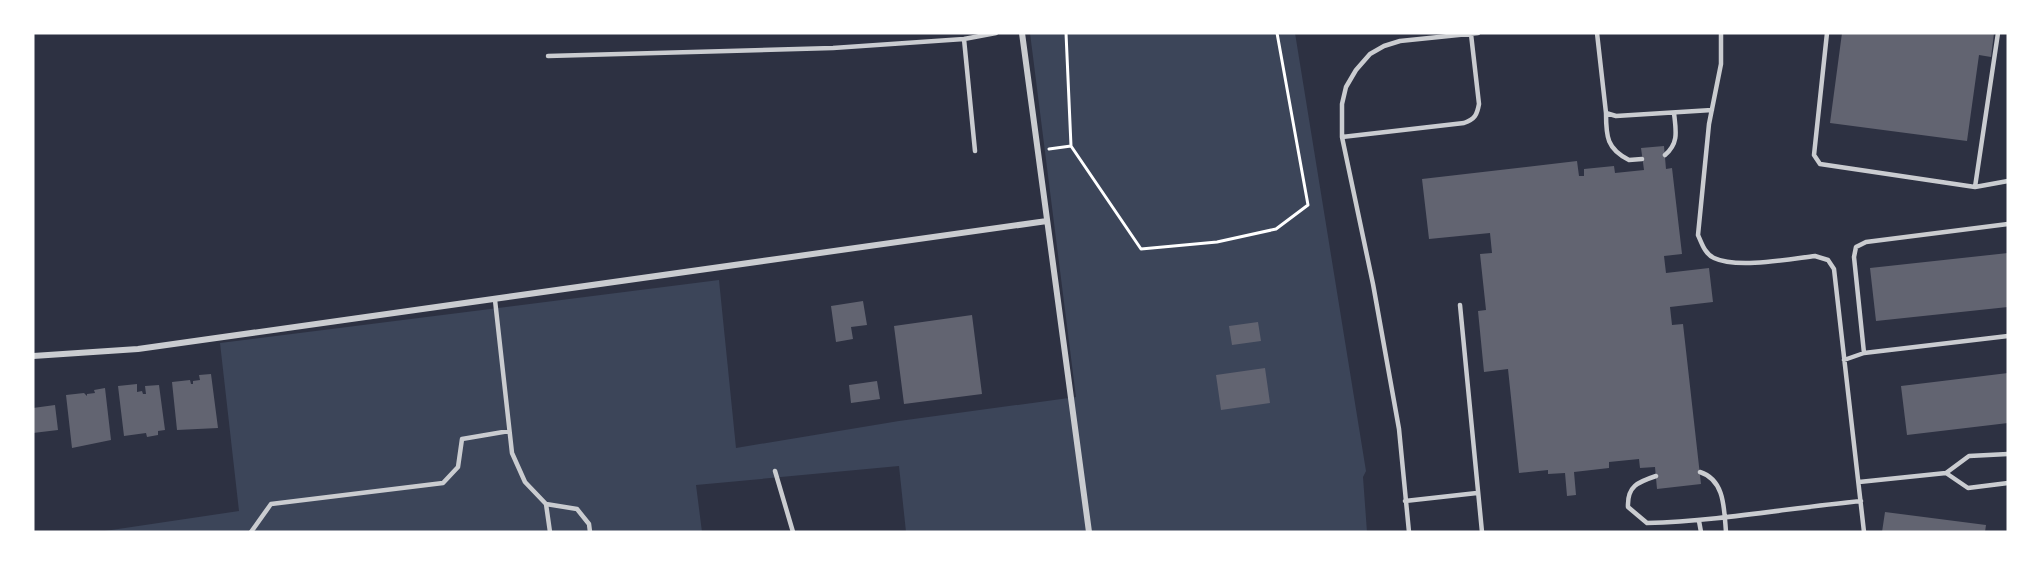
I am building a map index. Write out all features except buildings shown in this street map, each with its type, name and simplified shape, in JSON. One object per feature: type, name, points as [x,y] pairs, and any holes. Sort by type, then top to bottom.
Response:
[{"type":"street","points":[[1022,33],[1089,532]]},
{"type":"street","points":[[33,356],[138,349],[1047,221]]},
{"type":"lane","points":[[548,56],[833,48],[964,39],[996,33]]},
{"type":"lane","points":[[1409,532],[1399,429],[1373,284],[1342,137],[1341,112],[1346,87],[1370,54],[1400,41],[1478,33]]},
{"type":"lane","points":[[1597,33],[1606,113],[1606,136],[1609,146],[1629,160],[1642,159]]},
{"type":"lane","points":[[1721,33],[1721,64],[1712,110],[1698,235],[1704,249],[1713,258],[1730,262],[1815,256],[1828,260],[1834,269],[1864,532]]},
{"type":"lane","points":[[1827,33],[1814,155],[1820,164],[1975,187],[2008,181]]},
{"type":"lane","points":[[1975,187],[1998,33]]},
{"type":"lane","points":[[1342,137],[1464,123],[1473,119],[1477,114],[1479,104],[1471,34]]},
{"type":"lane","points":[[964,39],[975,150]]},
{"type":"lane","points":[[1606,113],[1616,116],[1712,110]]},
{"type":"lane","points":[[1665,155],[1673,148],[1676,138],[1674,113]]},
{"type":"lane","points":[[1864,353],[1854,256],[1856,247],[1866,242],[2008,224]]},
{"type":"lane","points":[[495,300],[512,453],[525,482],[546,504],[550,532]]},
{"type":"lane","points":[[1460,304],[1482,532]]},
{"type":"lane","points":[[1844,360],[1864,353],[2008,336]]},
{"type":"lane","points":[[251,532],[270,504],[443,483],[458,467],[462,439],[509,431]]},
{"type":"lane","points":[[1859,482],[1946,474],[1969,456],[2008,454]]},
{"type":"lane","points":[[775,471],[793,532]]},
{"type":"lane","points":[[1700,472],[1711,476],[1718,482],[1726,532]]},
{"type":"lane","points":[[1946,474],[1968,488],[2008,483]]},
{"type":"lane","points":[[1656,476],[1636,483],[1628,494],[1628,507],[1647,523],[1699,521],[1724,515],[1861,501]]},
{"type":"lane","points":[[1405,501],[1477,493]]},
{"type":"lane","points":[[546,504],[577,509],[589,524],[590,532]]},
{"type":"lane","points":[[1699,521],[1701,532]]},
{"type":"path","points":[[1066,33],[1071,146],[1141,249],[1217,242],[1276,229],[1308,205],[1277,33]]},
{"type":"path","points":[[1038,151],[1071,146]]},
{"type":"shaded area","points":[[1030,33],[1295,33],[1366,471],[1363,477],[1367,532],[906,532],[899,466],[696,485],[702,532],[98,532],[239,511],[220,343],[719,280],[736,448],[899,421],[1076,397]]}]
